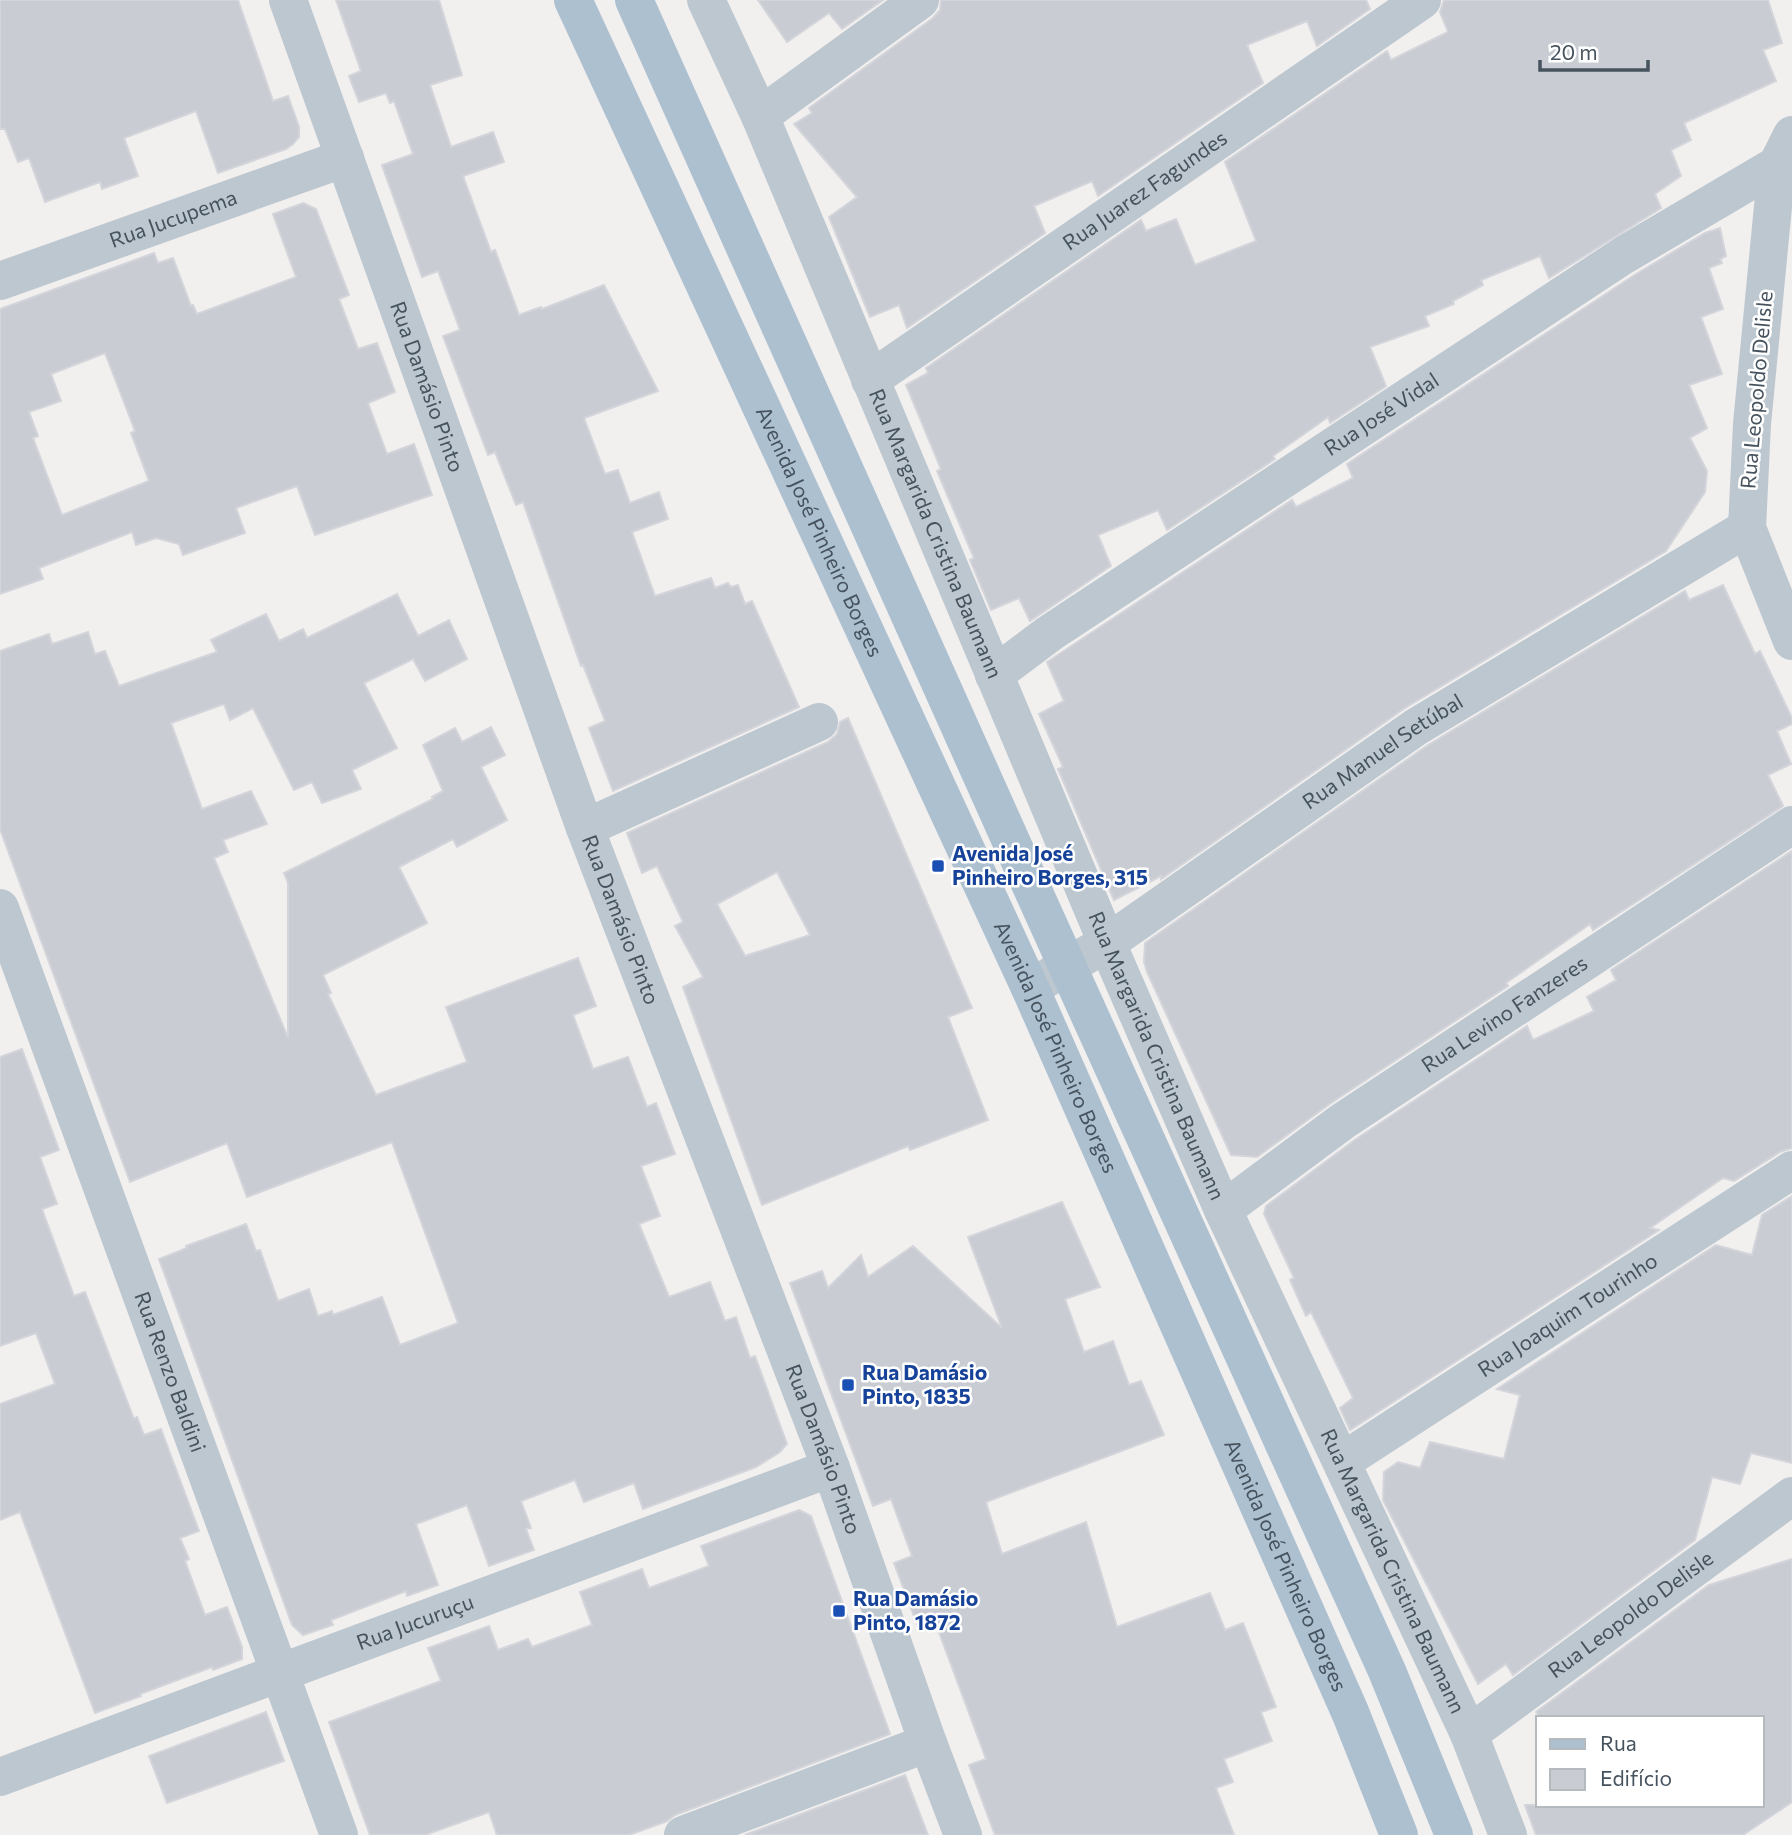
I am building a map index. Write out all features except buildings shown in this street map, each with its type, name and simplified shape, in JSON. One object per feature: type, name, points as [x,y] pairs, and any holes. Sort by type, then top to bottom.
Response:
[{"type":"main road","name":"Avenida José Pinheiro Borges","points":[[573,0],[1030,988],[1350,1712],[1399,1835]]},
{"type":"main road","name":"Avenida José Pinheiro Borges","points":[[634,0],[1387,1671],[1454,1835]]},
{"type":"street","name":"Rua Damásio Pinto","points":[[288,0],[585,828],[831,1468],[963,1835]]},
{"type":"street","name":"Rua Margarida Cristina Baumann","points":[[706,0],[760,116],[993,675],[1223,1209],[1469,1734],[1508,1835]]},
{"type":"street","points":[[760,116],[920,0]]},
{"type":"street","name":"Rua Juarez Fagundes","points":[[870,380],[1422,0]]},
{"type":"street","name":"Rua Leopoldo Delisle","points":[[1784,150],[1752,424],[1747,528],[1792,641]]},
{"type":"street","name":"Rua José Vidal","points":[[993,675],[1050,633],[1784,150]]},
{"type":"street","name":"Rua Jucupema","points":[[0,281],[345,158]]},
{"type":"street","name":"Rua Manuel Setúbal","points":[[1030,988],[1107,943],[1416,727],[1747,528]]},
{"type":"street","points":[[585,828],[819,722]]},
{"type":"street","name":"Rua Levino Fanzeres","points":[[1223,1209],[1343,1121],[1792,825]]},
{"type":"street","name":"Rua Renzo Baldini","points":[[0,908],[339,1835]]},
{"type":"street","name":"Rua Joaquim Tourinho","points":[[1343,1461],[1792,1170]]},
{"type":"street","name":"Rua Jucuruçu","points":[[0,1777],[831,1468]]},
{"type":"street","name":"Rua Leopoldo Delisle","points":[[1469,1734],[1792,1496]]},
{"type":"street","points":[[683,1835],[928,1743]]},
{"type":"place","name":"Avenida José Pinheiro Borges, 315","points":[[938,866]]},
{"type":"place","name":"Rua Damásio Pinto, 1835","points":[[848,1385]]},
{"type":"place","name":"Rua Damásio Pinto, 1872","points":[[839,1611]]}]
